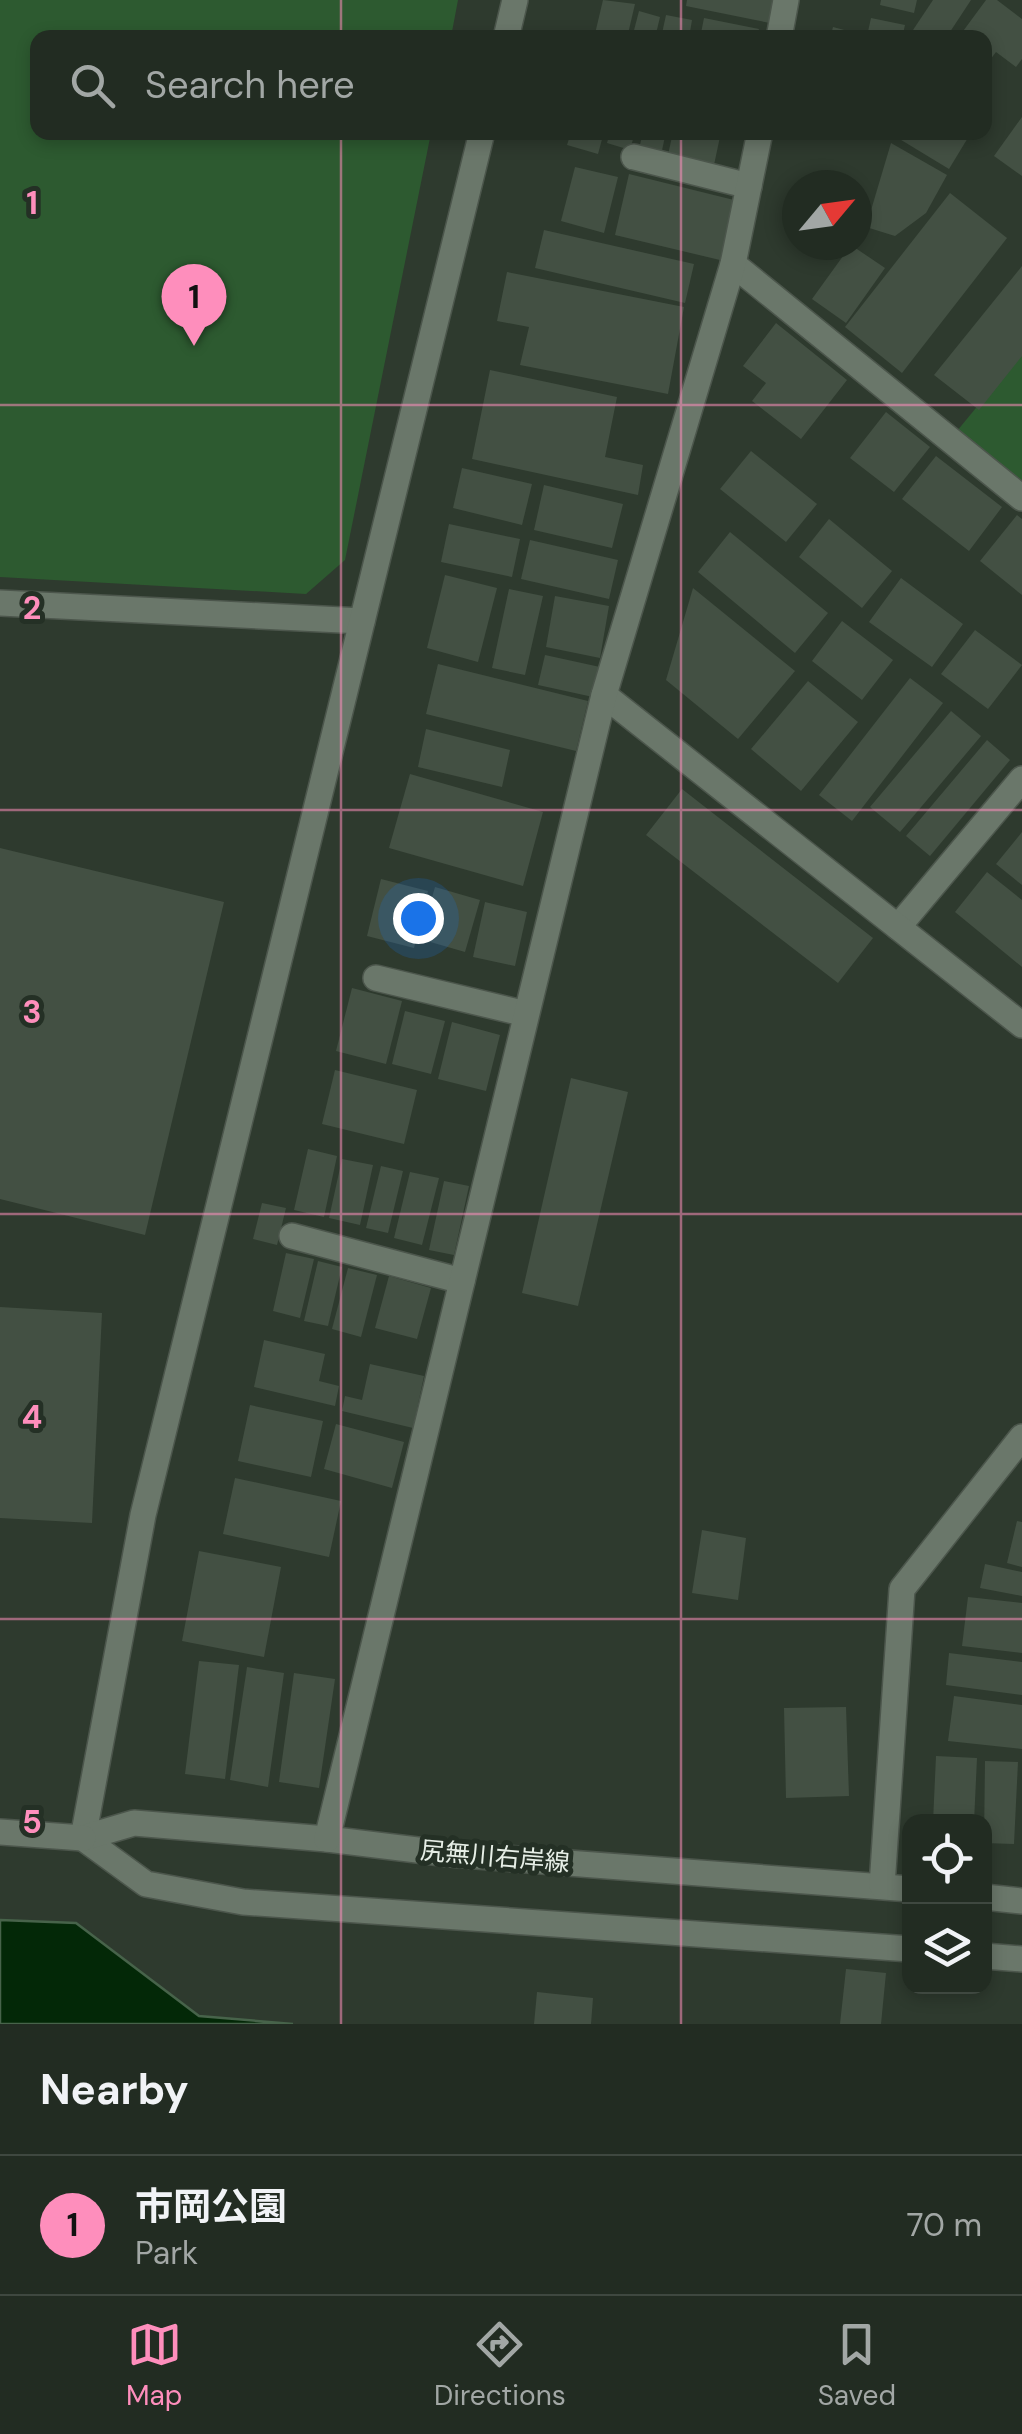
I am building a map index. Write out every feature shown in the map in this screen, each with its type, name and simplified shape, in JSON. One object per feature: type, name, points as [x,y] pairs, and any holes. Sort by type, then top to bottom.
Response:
[{"type":"street","points":[[508,30],[515,0]]},
{"type":"street","points":[[780,30],[786,0]]},
{"type":"street","points":[[480,140],[144,1516],[83,1838],[146,1884],[244,1902],[902,1948]]},
{"type":"street","points":[[327,1839],[604,695],[733,264],[758,140]]},
{"type":"street","points":[[634,157],[749,186]]},
{"type":"street","points":[[733,264],[1022,498]]},
{"type":"street","points":[[0,603],[362,621]]},
{"type":"street","points":[[604,695],[1022,1025]]},
{"type":"street","points":[[898,926],[1022,779]]},
{"type":"street","points":[[376,978],[526,1014]]},
{"type":"street","points":[[292,1236],[462,1281]]},
{"type":"street","points":[[882,1886],[902,1589],[1022,1437]]},
{"type":"street","name":"尻無川右岸線","points":[[0,1832],[83,1838],[134,1824],[327,1839],[450,1854],[902,1888]]},
{"type":"street","points":[[992,1899],[1022,1902]]},
{"type":"street","points":[[992,1957],[1022,1960]]},
{"type":"shaded area","points":[[0,0],[458,0],[452,30],[30,30],[30,140],[430,140],[345,560],[306,594],[0,577]]},
{"type":"shaded area","points":[[1022,352],[1022,483],[957,431]]},
{"type":"shaded area","points":[[0,1920],[76,1923],[199,2016],[293,2024],[0,2024]]},
{"type":"building","points":[[603,0],[635,4],[629,30],[596,30]]},
{"type":"building","points":[[687,0],[774,0],[770,23],[686,6]]},
{"type":"building","points":[[881,0],[917,0],[914,13],[880,5]]},
{"type":"building","points":[[933,0],[971,0],[951,30],[913,30]]},
{"type":"building","points":[[986,0],[997,0],[1022,19],[1022,59],[1016,67],[996,52],[992,57],[992,30],[964,30]]},
{"type":"building","points":[[639,11],[660,17],[657,30],[634,30]]},
{"type":"building","points":[[666,15],[692,20],[690,30],[663,30]]},
{"type":"building","points":[[704,18],[759,29],[759,30],[702,30]]},
{"type":"building","points":[[871,18],[905,25],[904,30],[868,30]]},
{"type":"building","points":[[1022,117],[1022,176],[994,156]]},
{"type":"building","points":[[569,140],[602,140],[598,154],[567,145]]},
{"type":"building","points":[[608,140],[633,140],[630,150],[607,143]]},
{"type":"building","points":[[641,140],[664,140],[661,155],[639,149]]},
{"type":"building","points":[[671,140],[719,140],[714,165],[668,155]]},
{"type":"building","points":[[901,140],[967,140],[949,169]]},
{"type":"building","points":[[891,143],[947,175],[926,213],[895,236],[872,229],[872,207]]},
{"type":"building","points":[[575,167],[618,177],[604,233],[561,221]]},
{"type":"building","points":[[629,174],[734,200],[720,260],[615,235]]},
{"type":"building","points":[[950,193],[1007,238],[902,373],[845,327]]},
{"type":"building","points":[[544,230],[694,264],[685,303],[535,268]]},
{"type":"building","points":[[872,259],[885,268],[846,323],[812,299],[840,260]]},
{"type":"building","points":[[1022,266],[1022,356],[979,410],[934,375]]},
{"type":"building","points":[[507,272],[684,307],[668,394],[520,365],[529,327],[497,321]]},
{"type":"building","points":[[776,323],[847,380],[801,439],[752,401],[766,383],[743,366]]},
{"type":"building","points":[[490,370],[617,397],[605,457],[643,465],[638,495],[472,459]]},
{"type":"building","points":[[886,412],[930,447],[894,492],[850,458]]},
{"type":"building","points":[[751,451],[817,504],[786,542],[720,489]]},
{"type":"building","points":[[936,456],[1002,507],[969,551],[902,499]]},
{"type":"building","points":[[462,468],[532,484],[522,525],[453,508]]},
{"type":"building","points":[[544,485],[623,504],[612,548],[534,530]]},
{"type":"building","points":[[1017,515],[1022,519],[1022,595],[980,561]]},
{"type":"building","points":[[829,519],[892,571],[862,608],[799,557]]},
{"type":"building","points":[[449,524],[520,539],[512,577],[441,562]]},
{"type":"building","points":[[730,532],[828,613],[795,653],[698,572]]},
{"type":"building","points":[[530,540],[618,560],[609,599],[521,579]]},
{"type":"building","points":[[445,575],[497,588],[478,662],[427,648]]},
{"type":"building","points":[[901,578],[963,624],[932,667],[869,622]]},
{"type":"building","points":[[693,588],[795,671],[738,739],[666,680]]},
{"type":"building","points":[[509,589],[543,596],[525,675],[492,668]]},
{"type":"building","points":[[555,596],[609,606],[600,658],[546,647]]},
{"type":"building","points":[[842,621],[893,660],[862,700],[812,661]]},
{"type":"building","points":[[975,630],[1022,665],[988,709],[941,674]]},
{"type":"building","points":[[545,655],[600,667],[593,697],[538,685]]},
{"type":"building","points":[[438,664],[588,701],[576,751],[426,714]]},
{"type":"building","points":[[910,678],[943,703],[852,821],[819,795]]},
{"type":"building","points":[[808,681],[858,722],[801,791],[751,749]]},
{"type":"building","points":[[951,711],[981,736],[900,832],[870,807]]},
{"type":"building","points":[[426,729],[510,750],[502,787],[418,767]]},
{"type":"building","points":[[987,740],[1010,760],[930,856],[906,836]]},
{"type":"building","points":[[410,774],[543,812],[523,886],[389,848]]},
{"type":"building","points":[[682,789],[873,938],[838,983],[646,835]]},
{"type":"building","points":[[1022,832],[1022,885],[996,864]]},
{"type":"building","points":[[0,848],[224,902],[145,1235],[0,1199]]},
{"type":"building","points":[[987,872],[1022,900],[1022,967],[955,912]]},
{"type":"building","points":[[381,879],[428,891],[414,948],[367,936]]},
{"type":"building","points":[[435,887],[480,900],[465,952],[420,939]]},
{"type":"building","points":[[485,902],[527,912],[515,966],[473,957]]},
{"type":"building","points":[[352,988],[402,1001],[386,1064],[336,1051]]},
{"type":"building","points":[[405,1011],[445,1021],[431,1074],[392,1064]]},
{"type":"building","points":[[452,1022],[500,1035],[486,1091],[438,1079]]},
{"type":"building","points":[[335,1070],[417,1090],[404,1144],[322,1124]]},
{"type":"building","points":[[571,1078],[628,1092],[578,1306],[522,1293]]},
{"type":"building","points":[[308,1149],[337,1156],[324,1217],[294,1210]]},
{"type":"building","points":[[342,1159],[373,1165],[360,1225],[329,1218]]},
{"type":"building","points":[[381,1166],[403,1171],[388,1233],[366,1228]]},
{"type":"building","points":[[410,1172],[439,1178],[422,1245],[394,1238]]},
{"type":"building","points":[[444,1181],[469,1186],[454,1255],[429,1250]]},
{"type":"building","points":[[262,1203],[286,1208],[277,1245],[253,1239]]},
{"type":"building","points":[[286,1253],[314,1259],[300,1318],[273,1311]]},
{"type":"building","points":[[318,1261],[342,1267],[328,1326],[304,1321]]},
{"type":"building","points":[[348,1268],[377,1275],[361,1337],[332,1329]]},
{"type":"building","points":[[389,1276],[431,1288],[417,1339],[375,1328]]},
{"type":"building","points":[[0,1307],[102,1313],[92,1523],[0,1518]]},
{"type":"building","points":[[264,1340],[325,1354],[319,1381],[339,1386],[335,1406],[254,1387]]},
{"type":"building","points":[[370,1364],[424,1376],[413,1428],[342,1411],[345,1396],[362,1400]]},
{"type":"building","points":[[250,1405],[323,1421],[311,1477],[238,1461]]},
{"type":"building","points":[[336,1424],[404,1442],[392,1488],[324,1469]]},
{"type":"building","points":[[235,1478],[341,1501],[329,1557],[223,1534]]},
{"type":"building","points":[[1017,1521],[1022,1522],[1022,1567],[1007,1563]]},
{"type":"building","points":[[702,1530],[746,1538],[738,1600],[692,1593]]},
{"type":"building","points":[[199,1551],[281,1567],[264,1657],[182,1641]]},
{"type":"building","points":[[985,1564],[1022,1572],[1022,1596],[980,1588]]},
{"type":"building","points":[[968,1597],[1022,1603],[1022,1653],[962,1646]]},
{"type":"building","points":[[949,1653],[1022,1662],[1022,1695],[946,1685]]},
{"type":"building","points":[[199,1661],[239,1665],[225,1779],[185,1774]]},
{"type":"building","points":[[247,1667],[284,1673],[268,1787],[230,1780]]},
{"type":"building","points":[[294,1673],[335,1679],[319,1788],[279,1782]]},
{"type":"building","points":[[954,1696],[1022,1705],[1022,1749],[948,1741]]},
{"type":"building","points":[[846,1707],[849,1796],[786,1798],[784,1708]]},
{"type":"building","points":[[936,1756],[977,1758],[974,1814],[933,1814]]},
{"type":"building","points":[[985,1761],[1018,1762],[1014,1844],[992,1843],[992,1814],[984,1814]]},
{"type":"building","points":[[846,1969],[886,1973],[881,2024],[840,2024]]},
{"type":"building","points":[[537,1992],[593,1998],[591,2024],[534,2024]]},
{"type":"place","name":"市岡公園","points":[[194,346]]}]
